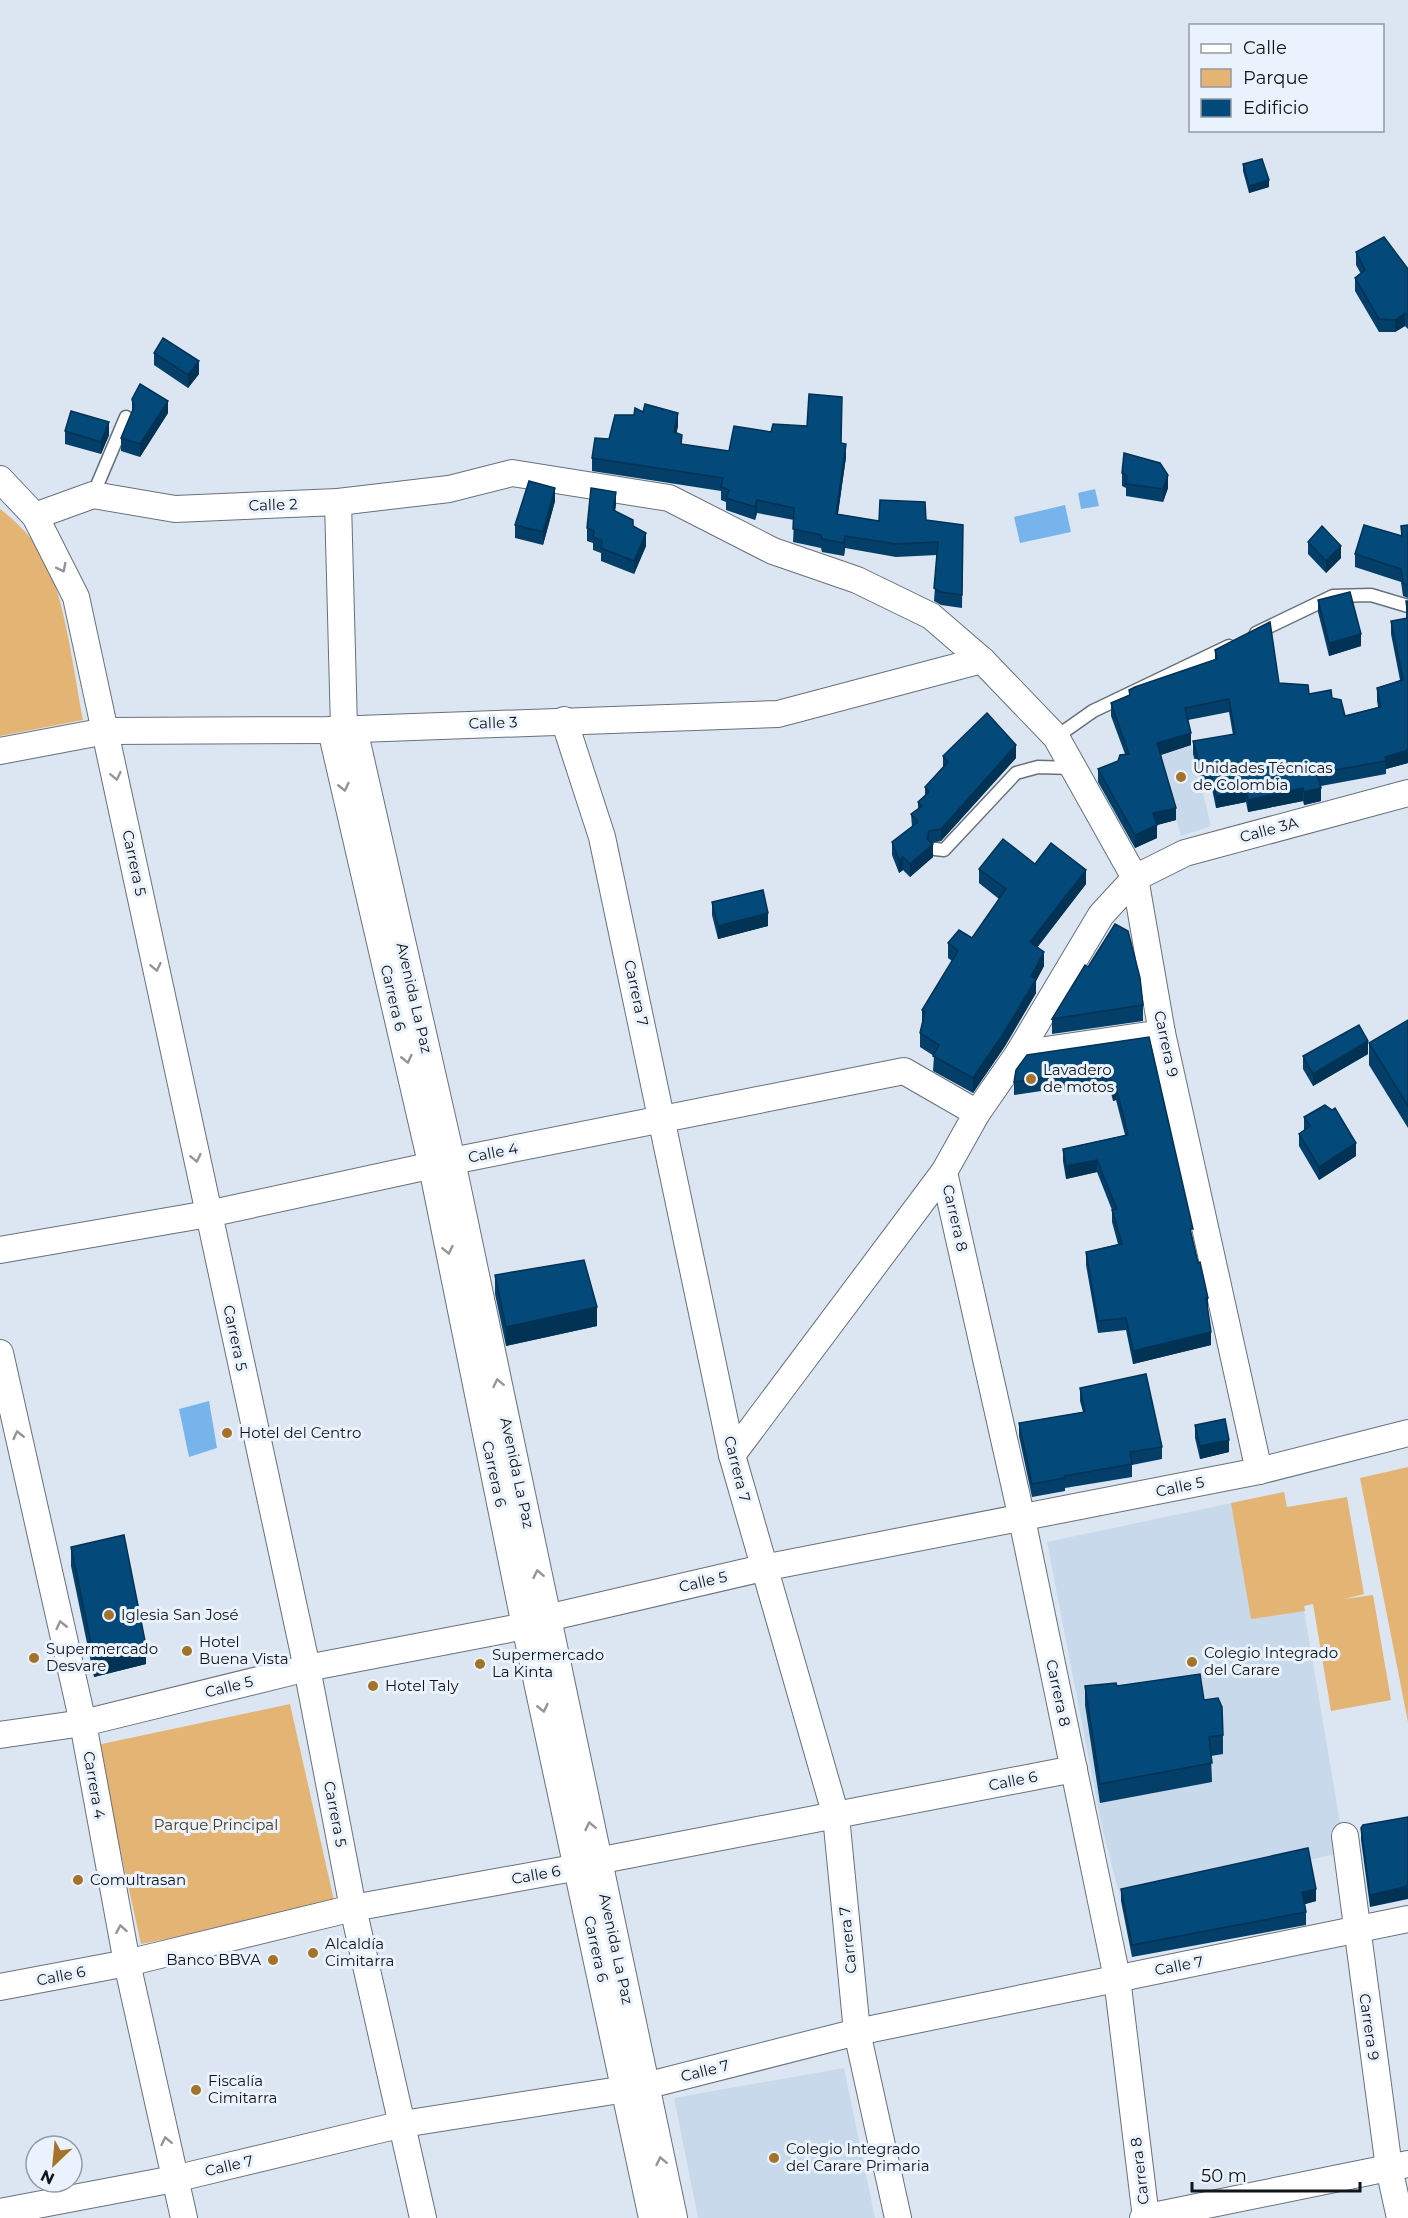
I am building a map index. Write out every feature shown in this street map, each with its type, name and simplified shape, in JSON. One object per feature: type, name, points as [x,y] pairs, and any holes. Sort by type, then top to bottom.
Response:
[{"type":"street","name":"Calle 2","points":[[35,516],[93,495],[175,509],[338,502],[449,489],[512,473]]},
{"type":"street","name":"Carrera 9","points":[[512,473],[669,498],[773,551],[857,580],[931,616],[982,660],[1056,737],[1115,839],[1134,878],[1162,1033],[1259,1471]]},
{"type":"street","name":"Carrera 5","points":[[0,479],[35,516],[76,597],[307,1668],[353,1908],[423,2218]]},
{"type":"street","name":"Carrera 6","points":[[338,502],[343,729],[442,1164],[635,2088],[652,2218]]},
{"type":"street","name":"Calle 3","points":[[0,751],[106,731],[343,729],[778,714],[982,660]]},
{"type":"street","name":"Carrera 7","points":[[564,720],[602,837],[732,1455],[836,1816],[857,2032],[897,2218]]},
{"type":"street","name":"Calle 3A","points":[[1134,878],[1185,853],[1408,793]]},
{"type":"street","points":[[732,1455],[945,1172],[977,1113],[1018,1054],[1101,915],[1134,878]]},
{"type":"street","points":[[1018,1054],[1162,1033]]},
{"type":"street","name":"Calle 4","points":[[0,1250],[208,1214],[442,1164],[904,1071],[977,1113]]},
{"type":"street","name":"Carrera 8","points":[[945,1172],[1022,1519],[1117,1978],[1145,2218]]},
{"type":"street","name":"Carrera 4","points":[[0,1353],[83,1723],[127,1963],[184,2218]]},
{"type":"street","name":"Calle 5","points":[[0,1736],[83,1723],[307,1668],[536,1622],[763,1568],[1259,1471],[1408,1433]]},
{"type":"street","name":"Calle 6","points":[[0,1987],[127,1963],[353,1908],[1074,1769]]},
{"type":"street","name":"Carrera 9","points":[[1346,1836],[1356,1930],[1399,2166],[1400,2218]]},
{"type":"street","name":"Calle 7","points":[[0,2212],[174,2179],[403,2124],[635,2088],[857,2032],[1408,1919]]},
{"type":"street","points":[[635,2088],[674,2218]]},
{"type":"street","points":[[1145,2218],[1399,2166]]},
{"type":"lane","points":[[93,495],[126,417]]},
{"type":"lane","points":[[1056,737],[1093,711],[1333,596],[1371,595],[1408,606]]},
{"type":"lane","points":[[935,849],[944,850],[1016,773],[1038,766],[1072,768]]},
{"type":"shaded area","name":"Unidades Técnicas de Colombia","points":[[1191,745],[1211,826],[1181,836],[1157,756]]},
{"type":"shaded area","name":"Colegio Integrado del Carare","points":[[1284,1492],[1345,1852],[1121,1901],[1102,1827],[1047,1542]]},
{"type":"shaded area","name":"Colegio Integrado del Carare Primaria","points":[[844,2068],[875,2218],[698,2218],[674,2098]]},
{"type":"green space","points":[[0,509],[35,543],[51,574],[63,614],[83,720],[0,736]]},
{"type":"green space","points":[[1408,1467],[1408,1722],[1360,1478]]},
{"type":"green space","points":[[1284,1492],[1287,1507],[1347,1497],[1364,1594],[1344,1599],[1373,1595],[1391,1700],[1331,1711],[1313,1604],[1304,1606],[1305,1611],[1251,1619],[1231,1503]]},
{"type":"green space","name":"Parque Principal","points":[[290,1704],[335,1905],[141,1944],[97,1745]]},
{"type":"water","points":[[1095,489],[1099,506],[1081,509],[1078,493]]},
{"type":"water","points":[[1065,505],[1071,532],[1020,543],[1014,517]]},
{"type":"water","points":[[209,1401],[217,1448],[189,1457],[179,1409]]},
{"type":"building","points":[[1262,159],[1269,180],[1249,186],[1243,164]]},
{"type":"building","points":[[1384,237],[1408,269],[1408,316],[1405,313],[1395,320],[1379,319],[1355,278],[1365,270],[1356,252]]},
{"type":"building","points":[[163,338],[199,361],[188,375],[154,353]]},
{"type":"building","points":[[140,384],[168,401],[140,444],[121,438],[134,407],[132,399]]},
{"type":"building","points":[[809,394],[842,397],[841,443],[846,444],[836,514],[879,521],[880,500],[925,502],[926,520],[963,525],[962,595],[941,592],[934,588],[938,542],[896,544],[845,536],[844,543],[822,539],[821,535],[793,529],[794,508],[757,500],[755,507],[726,498],[729,490],[721,487],[723,478],[592,458],[595,438],[609,439],[615,415],[634,415],[635,408],[643,412],[645,404],[678,413],[674,432],[682,435],[681,444],[729,451],[734,426],[771,432],[773,424],[807,426]]},
{"type":"building","points":[[71,411],[109,422],[101,442],[65,431]]},
{"type":"building","points":[[1124,453],[1160,463],[1168,475],[1163,489],[1126,484],[1127,476],[1122,473]]},
{"type":"building","points":[[529,481],[555,488],[543,532],[515,525]]},
{"type":"building","points":[[591,488],[616,492],[613,510],[633,520],[633,526],[646,533],[634,561],[601,548],[602,541],[593,537],[594,531],[587,528]]},
{"type":"building","points":[[1364,525],[1402,536],[1401,526],[1408,525],[1408,585],[1403,583],[1401,569],[1355,554]]},
{"type":"building","points":[[1322,526],[1341,546],[1326,561],[1308,542]]},
{"type":"building","points":[[1350,592],[1361,634],[1329,643],[1318,600]]},
{"type":"building","points":[[1408,618],[1408,750],[1385,757],[1386,761],[1317,773],[1321,788],[1304,792],[1303,788],[1248,800],[1246,790],[1216,796],[1212,777],[1203,778],[1193,741],[1235,734],[1229,699],[1185,708],[1191,733],[1157,743],[1176,808],[1153,813],[1157,825],[1135,835],[1098,769],[1118,761],[1120,755],[1129,754],[1111,703],[1130,695],[1129,690],[1135,687],[1217,659],[1215,650],[1270,622],[1279,683],[1308,685],[1309,694],[1331,690],[1332,698],[1341,700],[1345,716],[1381,707],[1377,688],[1403,680],[1391,621]]},
{"type":"building","points":[[987,713],[1016,745],[941,829],[929,831],[927,839],[933,844],[910,864],[903,857],[899,860],[892,842],[918,822],[911,814],[922,806],[918,802],[929,792],[925,787],[948,762],[943,756]]},
{"type":"building","points":[[1003,839],[1035,864],[1051,843],[1086,870],[1030,942],[1044,952],[1031,976],[1036,979],[973,1078],[933,1056],[939,1045],[920,1033],[925,1012],[922,1010],[958,951],[948,943],[959,930],[972,938],[1006,889],[979,869]]},
{"type":"building","points":[[763,890],[768,913],[718,926],[712,902]]},
{"type":"building","points":[[1115,924],[1128,931],[1140,978],[1143,1005],[1052,1019],[1085,965],[1088,967]]},
{"type":"building","points":[[1408,1020],[1408,1106],[1369,1043]]},
{"type":"building","points":[[1359,1025],[1368,1041],[1313,1074],[1303,1056]]},
{"type":"building","points":[[1149,1037],[1193,1229],[1190,1229],[1208,1298],[1206,1298],[1211,1332],[1133,1351],[1126,1318],[1098,1321],[1086,1252],[1122,1244],[1112,1210],[1117,1209],[1097,1160],[1066,1166],[1063,1149],[1128,1135],[1116,1087],[1113,1088],[1110,1077],[1102,1078],[1100,1070],[1049,1080],[1048,1077],[1014,1082],[1016,1070],[1027,1055]]},
{"type":"building","points":[[1325,1105],[1332,1110],[1335,1108],[1356,1143],[1319,1167],[1299,1134],[1310,1126],[1304,1117]]},
{"type":"building","points":[[584,1260],[597,1307],[506,1327],[495,1275]]},
{"type":"building","points":[[1146,1374],[1162,1447],[1130,1452],[1132,1464],[1032,1484],[1019,1423],[1085,1412],[1080,1388]]},
{"type":"building","points":[[1225,1419],[1229,1440],[1200,1446],[1195,1425]]},
{"type":"building","name":"Iglesia San José","points":[[124,1535],[146,1646],[94,1658],[71,1547]]},
{"type":"building","points":[[1200,1674],[1204,1700],[1218,1698],[1222,1707],[1223,1735],[1209,1737],[1212,1763],[1100,1784],[1085,1686],[1116,1683],[1117,1686]]},
{"type":"building","points":[[1408,1817],[1408,1886],[1370,1895],[1361,1828],[1363,1825]]},
{"type":"building","points":[[1308,1848],[1316,1889],[1302,1892],[1306,1912],[1132,1945],[1121,1889]]},
{"type":"place","name":"Unidades Técnicas de Colombia","points":[[1181,777]]},
{"type":"place","name":"Lavadero de motos","points":[[1031,1079]]},
{"type":"place","name":"Hotel del Centro","points":[[227,1433]]},
{"type":"place","name":"Iglesia San José","points":[[109,1615]]},
{"type":"place","name":"Hotel Buena Vista","points":[[187,1651]]},
{"type":"place","name":"Supermercado Desvare","points":[[34,1658]]},
{"type":"place","name":"Colegio Integrado del Carare","points":[[1192,1662]]},
{"type":"place","name":"Supermercado La Kinta","points":[[480,1664]]},
{"type":"place","name":"Hotel Taly","points":[[373,1686]]},
{"type":"place","name":"Comultrasan","points":[[78,1880]]},
{"type":"place","name":"Alcaldía Cimitarra","points":[[313,1953]]},
{"type":"place","name":"Banco BBVA","points":[[273,1960]]},
{"type":"place","name":"Fiscalía Cimitarra","points":[[196,2090]]},
{"type":"place","name":"Colegio Integrado del Carare Primaria","points":[[774,2158]]}]
